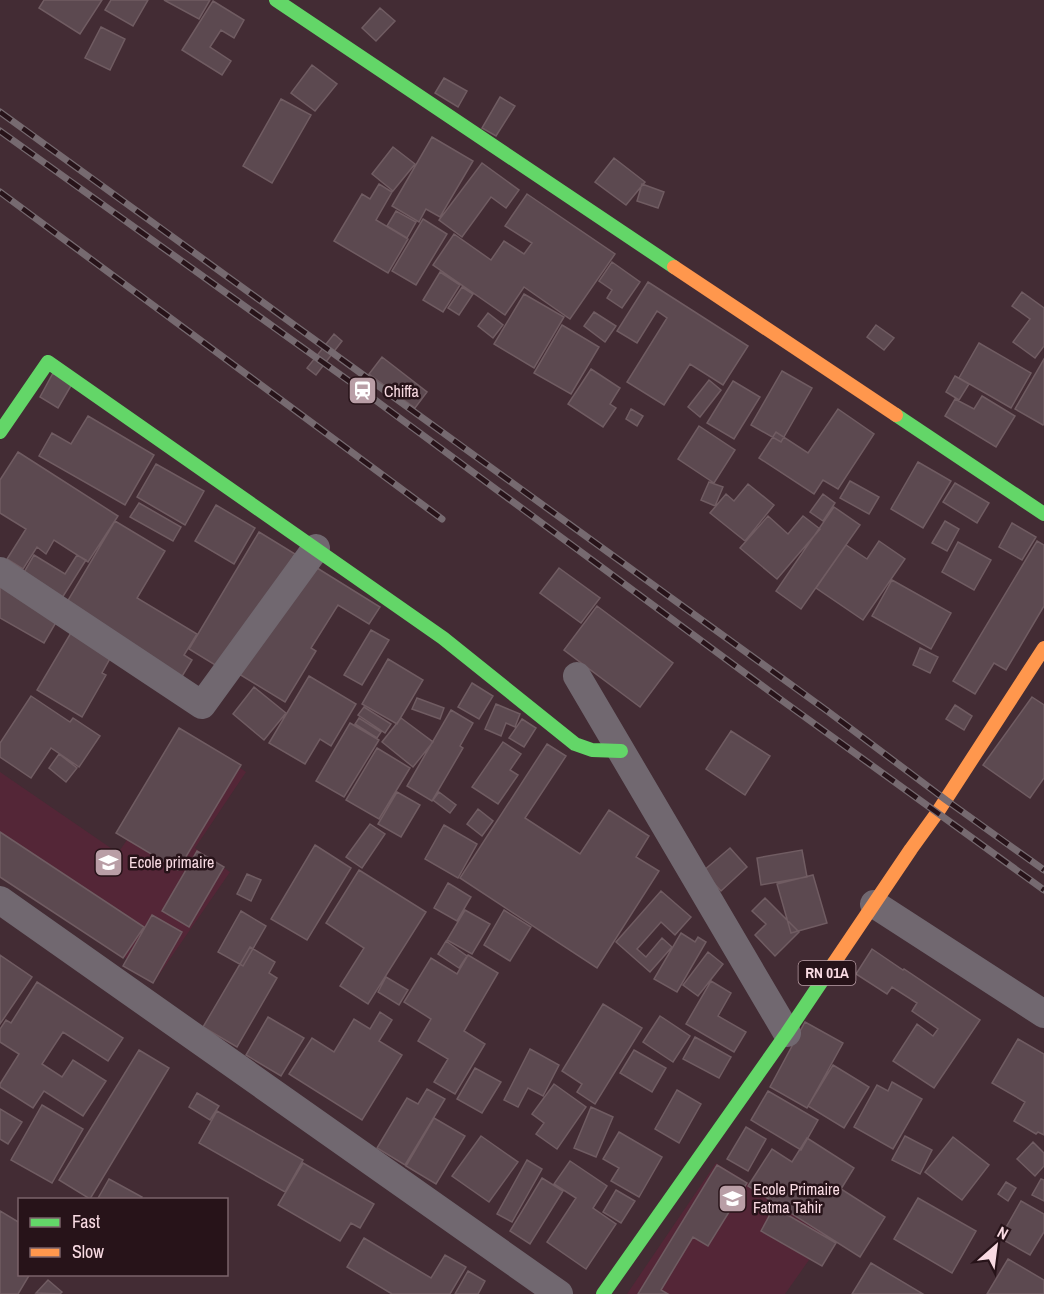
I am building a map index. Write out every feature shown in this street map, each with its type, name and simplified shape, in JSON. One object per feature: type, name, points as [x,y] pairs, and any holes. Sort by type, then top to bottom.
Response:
[{"type":"street","points":[[276,0],[1044,514]]},
{"type":"street","points":[[0,432],[48,362],[443,638],[575,744],[592,750],[621,750]]},
{"type":"street","points":[[0,571],[202,705],[316,548]]},
{"type":"street","name":"RN 01A","points":[[603,1294],[787,1033],[938,813],[1044,648]]},
{"type":"street","points":[[577,676],[787,1033]]},
{"type":"street","points":[[0,900],[559,1294]]},
{"type":"street","points":[[874,904],[1044,1014]]},
{"type":"shaded area","name":"Ecole primaire","points":[[197,738],[246,772],[195,848],[230,872],[156,979],[0,871],[0,772],[118,853]]},
{"type":"shaded area","name":"Ecole Primaire Fatma Tahir","points":[[716,1163],[828,1233],[785,1294],[627,1294]]},
{"type":"building","points":[[44,0],[102,0],[80,34],[39,8]]},
{"type":"building","points":[[111,0],[148,0],[133,26],[105,10]]},
{"type":"building","points":[[164,0],[210,0],[199,19]]},
{"type":"building","points":[[213,1],[244,20],[234,38],[221,30],[210,47],[231,61],[222,75],[182,50]]},
{"type":"building","points":[[380,8],[395,21],[376,41],[362,28]]},
{"type":"building","points":[[101,27],[125,39],[110,70],[85,58]]},
{"type":"building","points":[[312,65],[337,84],[315,111],[291,93]]},
{"type":"building","points":[[444,78],[467,91],[458,107],[435,93]]},
{"type":"building","points":[[500,97],[515,106],[496,136],[482,128]]},
{"type":"building","points":[[281,99],[311,115],[272,183],[243,166]]},
{"type":"building","points":[[432,137],[473,161],[440,217],[426,209],[419,222],[392,206]]},
{"type":"building","points":[[393,147],[415,164],[393,191],[372,174]]},
{"type":"building","points":[[614,158],[645,182],[626,205],[595,182]]},
{"type":"building","points":[[482,163],[519,190],[506,208],[491,197],[462,237],[439,220]]},
{"type":"building","points":[[379,184],[392,192],[376,220],[408,239],[388,273],[334,241],[362,194],[370,199]]},
{"type":"building","points":[[642,184],[664,192],[658,208],[637,201]]},
{"type":"building","points":[[527,194],[615,254],[570,319],[524,287],[505,315],[433,265],[454,234],[491,260],[504,241],[524,254],[532,243],[505,226]]},
{"type":"building","points":[[396,211],[416,222],[407,238],[387,226]]},
{"type":"building","points":[[423,219],[447,234],[416,285],[392,271]]},
{"type":"building","points":[[612,262],[640,282],[622,308],[607,298],[612,290],[599,281]]},
{"type":"building","points":[[440,272],[460,285],[443,312],[423,300]]},
{"type":"building","points":[[648,282],[748,346],[723,385],[690,364],[664,405],[627,382],[667,318],[657,311],[637,343],[617,331]]},
{"type":"building","points":[[462,287],[473,294],[459,315],[448,308]]},
{"type":"building","points":[[1022,292],[1044,308],[1044,346],[1035,358],[1013,342],[1030,319],[1012,306]]},
{"type":"building","points":[[524,294],[564,317],[534,368],[494,344]]},
{"type":"building","points":[[594,312],[616,326],[605,342],[584,326]]},
{"type":"building","points":[[488,313],[503,325],[493,338],[478,326]]},
{"type":"building","points":[[562,325],[599,347],[571,394],[534,373]]},
{"type":"building","points":[[876,325],[894,338],[884,350],[867,337]]},
{"type":"building","points":[[334,334],[342,341],[316,375],[307,368]]},
{"type":"building","points":[[979,343],[1031,373],[1011,408],[959,378]]},
{"type":"building","points":[[382,357],[427,392],[415,408],[369,374]]},
{"type":"building","points":[[1044,359],[1044,424],[1043,425],[1015,409]]},
{"type":"building","points":[[591,369],[620,388],[610,404],[616,408],[603,427],[568,404]]},
{"type":"building","points":[[782,371],[812,388],[781,442],[751,425]]},
{"type":"building","points":[[53,373],[72,384],[58,408],[40,397]]},
{"type":"building","points":[[955,376],[969,384],[959,400],[946,392]]},
{"type":"building","points":[[709,380],[721,390],[700,417],[688,407]]},
{"type":"building","points":[[733,381],[760,397],[734,439],[707,423]]},
{"type":"building","points":[[982,396],[1015,416],[996,447],[945,416],[955,399],[974,409]]},
{"type":"building","points":[[631,409],[643,416],[637,426],[626,419]]},
{"type":"building","points":[[838,409],[874,434],[838,489],[823,480],[814,494],[759,458],[776,432],[808,453]]},
{"type":"building","points":[[88,416],[154,455],[125,505],[39,456],[52,433],[71,444]]},
{"type":"building","points":[[699,426],[735,450],[714,483],[678,459]]},
{"type":"building","points":[[18,452],[118,516],[88,562],[54,540],[46,554],[37,547],[23,569],[7,559],[26,529],[0,513],[0,480]]},
{"type":"building","points":[[918,462],[951,481],[923,528],[891,509]]},
{"type":"building","points":[[156,464],[204,491],[185,525],[137,497]]},
{"type":"building","points":[[850,481],[879,497],[869,514],[840,498]]},
{"type":"building","points":[[709,482],[723,487],[715,506],[701,500]]},
{"type":"building","points":[[955,483],[989,503],[977,523],[943,502]]},
{"type":"building","points":[[748,484],[774,505],[745,541],[710,513],[726,494],[734,501]]},
{"type":"building","points":[[823,494],[835,503],[823,521],[810,512]]},
{"type":"building","points":[[139,503],[181,527],[173,541],[130,517]]},
{"type":"building","points":[[216,505],[255,528],[234,564],[195,541]]},
{"type":"building","points":[[834,507],[860,525],[801,609],[776,591]]},
{"type":"building","points":[[768,516],[788,534],[803,516],[820,529],[777,579],[740,548]]},
{"type":"building","points":[[115,521],[165,551],[137,598],[197,634],[184,655],[192,660],[178,683],[67,602]]},
{"type":"building","points":[[945,521],[959,529],[947,551],[932,543]]},
{"type":"building","points":[[1012,523],[1036,537],[1022,560],[999,547]]},
{"type":"building","points":[[259,532],[295,554],[225,671],[189,649]]},
{"type":"building","points":[[879,541],[905,559],[863,620],[816,588],[846,545],[867,559]]},
{"type":"building","points":[[1037,541],[1044,545],[1044,606],[1006,670],[994,663],[975,694],[953,681]]},
{"type":"building","points":[[958,542],[991,560],[974,590],[942,572]]},
{"type":"building","points":[[34,555],[65,574],[77,555],[86,560],[62,598],[23,574]]},
{"type":"building","points":[[309,563],[380,607],[369,624],[338,605],[311,648],[316,651],[285,702],[239,674]]},
{"type":"building","points":[[559,568],[600,598],[581,623],[540,593]]},
{"type":"building","points":[[0,576],[62,612],[44,643],[0,618]]},
{"type":"building","points":[[892,580],[951,613],[931,649],[872,616]]},
{"type":"building","points":[[597,606],[673,663],[640,707],[564,650]]},
{"type":"building","points":[[371,630],[389,640],[362,685],[344,675]]},
{"type":"building","points":[[72,631],[112,655],[102,673],[106,675],[82,717],[37,690]]},
{"type":"building","points":[[920,648],[938,657],[930,673],[913,665]]},
{"type":"building","points":[[388,659],[423,680],[397,724],[362,704]]},
{"type":"building","points":[[309,676],[356,704],[331,746],[320,739],[305,764],[269,743]]},
{"type":"building","points":[[472,683],[493,696],[479,719],[458,707]]},
{"type":"building","points":[[254,687],[286,713],[264,740],[233,714]]},
{"type":"building","points":[[31,696],[70,722],[73,718],[100,736],[79,767],[51,748],[31,778],[0,757],[0,743]]},
{"type":"building","points":[[1032,697],[1044,705],[1044,778],[1030,798],[983,765]]},
{"type":"building","points":[[417,698],[444,708],[440,719],[412,709]]},
{"type":"building","points":[[496,704],[520,714],[515,727],[506,723],[501,736],[485,729]]},
{"type":"building","points":[[955,705],[972,716],[964,730],[946,719]]},
{"type":"building","points":[[364,707],[391,724],[385,733],[358,715]]},
{"type":"building","points":[[451,710],[473,723],[460,746],[463,748],[432,801],[407,786]]},
{"type":"building","points":[[359,718],[381,732],[377,738],[355,724]]},
{"type":"building","points":[[401,718],[433,742],[413,767],[382,742]]},
{"type":"building","points":[[522,719],[536,728],[524,747],[509,738]]},
{"type":"building","points":[[350,723],[379,740],[344,797],[316,781]]},
{"type":"building","points":[[179,728],[241,765],[178,870],[116,833]]},
{"type":"building","points":[[731,731],[770,756],[745,795],[706,769]]},
{"type":"building","points":[[503,742],[521,754],[510,770],[518,775],[498,804],[472,787]]},
{"type":"building","points":[[547,744],[566,756],[525,818],[580,854],[609,810],[649,836],[636,857],[659,871],[597,968],[460,878]]},
{"type":"building","points":[[377,748],[410,768],[379,819],[346,800]]},
{"type":"building","points":[[59,754],[77,768],[66,782],[49,768]]},
{"type":"building","points":[[397,792],[420,805],[401,837],[378,824]]},
{"type":"building","points":[[439,792],[456,805],[450,813],[433,800]]},
{"type":"building","points":[[478,809],[493,821],[482,836],[467,824]]},
{"type":"building","points":[[370,824],[385,834],[362,868],[346,857]]},
{"type":"building","points":[[444,825],[477,844],[458,878],[425,859]]},
{"type":"building","points":[[0,832],[144,927],[123,958],[0,877]]},
{"type":"building","points":[[315,845],[351,868],[307,940],[271,919]]},
{"type":"building","points":[[730,848],[747,867],[721,891],[703,871]]},
{"type":"building","points":[[802,850],[807,877],[761,885],[757,858]]},
{"type":"building","points":[[197,851],[224,867],[189,927],[162,911]]},
{"type":"building","points":[[359,870],[426,912],[368,1004],[340,986],[364,948],[326,923]]},
{"type":"building","points":[[247,874],[261,880],[251,901],[237,894]]},
{"type":"building","points":[[813,875],[827,923],[791,933],[777,884]]},
{"type":"building","points":[[448,883],[471,897],[457,921],[434,908]]},
{"type":"building","points":[[661,891],[691,917],[675,935],[661,922],[637,949],[646,957],[662,938],[672,947],[650,972],[616,942]]},
{"type":"building","points":[[765,898],[799,932],[775,956],[755,935],[766,924],[752,911]]},
{"type":"building","points":[[465,910],[490,924],[472,954],[447,940]]},
{"type":"building","points":[[504,910],[531,927],[510,961],[484,945]]},
{"type":"building","points":[[241,911],[266,926],[243,966],[218,952]]},
{"type":"building","points":[[152,915],[182,932],[153,983],[123,966]]},
{"type":"building","points":[[681,933],[695,942],[698,937],[706,942],[677,992],[654,979]]},
{"type":"building","points":[[446,941],[467,956],[459,968],[438,954]]},
{"type":"building","points":[[250,947],[275,962],[269,973],[277,978],[237,1047],[203,1027]]},
{"type":"building","points":[[872,949],[980,1020],[934,1088],[893,1061],[917,1024],[933,1036],[938,1029],[912,1011],[917,1003],[892,987],[887,994],[856,974]]},
{"type":"building","points":[[708,952],[723,964],[698,996],[683,985]]},
{"type":"building","points":[[0,955],[32,977],[0,1024]]},
{"type":"building","points":[[468,955],[498,973],[464,1031],[485,1044],[455,1094],[434,1082],[448,1059],[418,1041],[431,1019],[404,1002],[431,958],[457,974]]},
{"type":"building","points":[[386,977],[408,990],[399,1005],[378,992]]},
{"type":"building","points":[[711,981],[731,993],[718,1016],[746,1032],[734,1052],[686,1024]]},
{"type":"building","points":[[37,982],[123,1038],[108,1061],[63,1032],[42,1064],[62,1077],[73,1060],[106,1081],[83,1116],[44,1091],[33,1108],[0,1087],[19,1054],[0,1042],[0,1029],[6,1020],[11,1023]]},
{"type":"building","points":[[603,1004],[642,1028],[595,1104],[577,1092],[582,1084],[562,1071]]},
{"type":"building","points":[[380,1012],[392,1020],[379,1041],[402,1055],[362,1120],[289,1074],[312,1038],[334,1052],[354,1019],[370,1029]]},
{"type":"building","points":[[660,1016],[690,1036],[673,1062],[643,1042]]},
{"type":"building","points":[[268,1017],[304,1038],[281,1076],[246,1055]]},
{"type":"building","points":[[805,1022],[843,1043],[807,1108],[770,1087]]},
{"type":"building","points":[[695,1037],[731,1057],[719,1078],[683,1059]]},
{"type":"building","points":[[1018,1039],[1044,1054],[1044,1135],[1038,1132],[1036,1134],[1014,1121],[1025,1102],[992,1083]]},
{"type":"building","points":[[530,1049],[559,1065],[543,1096],[528,1088],[518,1107],[504,1100]]},
{"type":"building","points":[[139,1050],[169,1068],[91,1198],[59,1180]]},
{"type":"building","points":[[634,1050],[666,1068],[652,1092],[620,1073]]},
{"type":"building","points":[[833,1065],[869,1087],[844,1128],[808,1106]]},
{"type":"building","points":[[475,1068],[501,1082],[482,1113],[457,1099]]},
{"type":"building","points":[[892,1082],[922,1099],[893,1149],[854,1127],[877,1085],[888,1091]]},
{"type":"building","points":[[554,1084],[586,1107],[557,1149],[536,1134],[544,1123],[532,1114]]},
{"type":"building","points":[[427,1089],[445,1099],[405,1165],[377,1148],[407,1098],[418,1104]]},
{"type":"building","points":[[677,1090],[701,1104],[679,1143],[655,1129]]},
{"type":"building","points":[[768,1091],[818,1120],[801,1150],[751,1120]]},
{"type":"building","points":[[197,1093],[219,1106],[210,1120],[189,1107]]},
{"type":"building","points":[[42,1105],[83,1129],[52,1183],[11,1160]]},
{"type":"building","points":[[591,1107],[613,1117],[596,1157],[574,1148]]},
{"type":"building","points":[[0,1109],[22,1122],[8,1144],[0,1139]]},
{"type":"building","points":[[217,1111],[303,1160],[285,1192],[199,1143]]},
{"type":"building","points":[[434,1118],[465,1136],[436,1184],[406,1166]]},
{"type":"building","points":[[746,1127],[766,1139],[748,1171],[727,1159]]},
{"type":"building","points":[[619,1132],[662,1157],[639,1197],[611,1181],[619,1168],[603,1159]]},
{"type":"building","points":[[481,1136],[518,1162],[489,1202],[452,1176]]},
{"type":"building","points":[[905,1136],[932,1150],[920,1174],[892,1160]]},
{"type":"building","points":[[953,1137],[989,1165],[962,1200],[925,1172]]},
{"type":"building","points":[[807,1138],[854,1168],[841,1189],[885,1217],[860,1257],[748,1186],[772,1149],[792,1162]]},
{"type":"building","points":[[1033,1142],[1044,1153],[1044,1166],[1035,1176],[1017,1159]]},
{"type":"building","points":[[527,1160],[542,1169],[512,1222],[497,1214]]},
{"type":"building","points":[[570,1161],[607,1186],[593,1208],[616,1224],[586,1269],[547,1242],[576,1198],[554,1184]]},
{"type":"building","points":[[303,1163],[374,1204],[360,1228],[351,1223],[340,1241],[278,1205]]},
{"type":"building","points":[[717,1165],[747,1183],[708,1246],[693,1237],[661,1290],[668,1294],[638,1294]]},
{"type":"building","points":[[542,1178],[563,1191],[530,1244],[510,1231]]},
{"type":"building","points":[[109,1179],[142,1197],[141,1198],[98,1198]]},
{"type":"building","points":[[1041,1179],[1044,1180],[1044,1201],[1032,1195]]},
{"type":"building","points":[[1006,1182],[1016,1188],[1008,1201],[998,1194]]},
{"type":"building","points":[[616,1190],[635,1201],[621,1223],[603,1212]]},
{"type":"building","points":[[918,1198],[976,1231],[952,1273],[894,1239]]},
{"type":"building","points":[[1021,1201],[1044,1214],[1044,1232],[1030,1255],[1000,1238]]},
{"type":"building","points":[[774,1207],[836,1243],[822,1266],[761,1231]]},
{"type":"building","points":[[0,1211],[18,1222],[18,1276],[29,1276],[18,1294],[0,1294]]},
{"type":"building","points":[[364,1238],[431,1278],[445,1255],[466,1267],[450,1294],[392,1294],[347,1267]]},
{"type":"building","points":[[1008,1259],[1044,1280],[1044,1294],[987,1294]]},
{"type":"building","points":[[871,1263],[923,1294],[852,1294]]},
{"type":"building","points":[[468,1271],[485,1281],[478,1294],[455,1294]]},
{"type":"building","points":[[48,1280],[62,1292],[60,1294],[36,1293]]},
{"type":"railway","points":[[0,112],[1044,870]]},
{"type":"railway","points":[[0,131],[363,391],[780,699],[1044,890]]},
{"type":"railway","points":[[0,192],[442,519]]},
{"type":"traffic: fast","points":[[276,0],[674,267]]},
{"type":"traffic: fast","points":[[0,432],[48,362],[443,638],[575,744],[592,750],[621,751]]},
{"type":"traffic: fast","points":[[896,415],[1044,514]]},
{"type":"traffic: fast","points":[[603,1294],[834,963]]},
{"type":"traffic: slow","points":[[674,267],[896,415]]},
{"type":"traffic: slow","points":[[834,963],[937,813],[1044,648]]},
{"type":"place","name":"Chiffa","points":[[363,391]]},
{"type":"place","name":"Ecole primaire","points":[[108,862]]},
{"type":"place","name":"Ecole Primaire Fatma Tahir","points":[[732,1198]]}]
